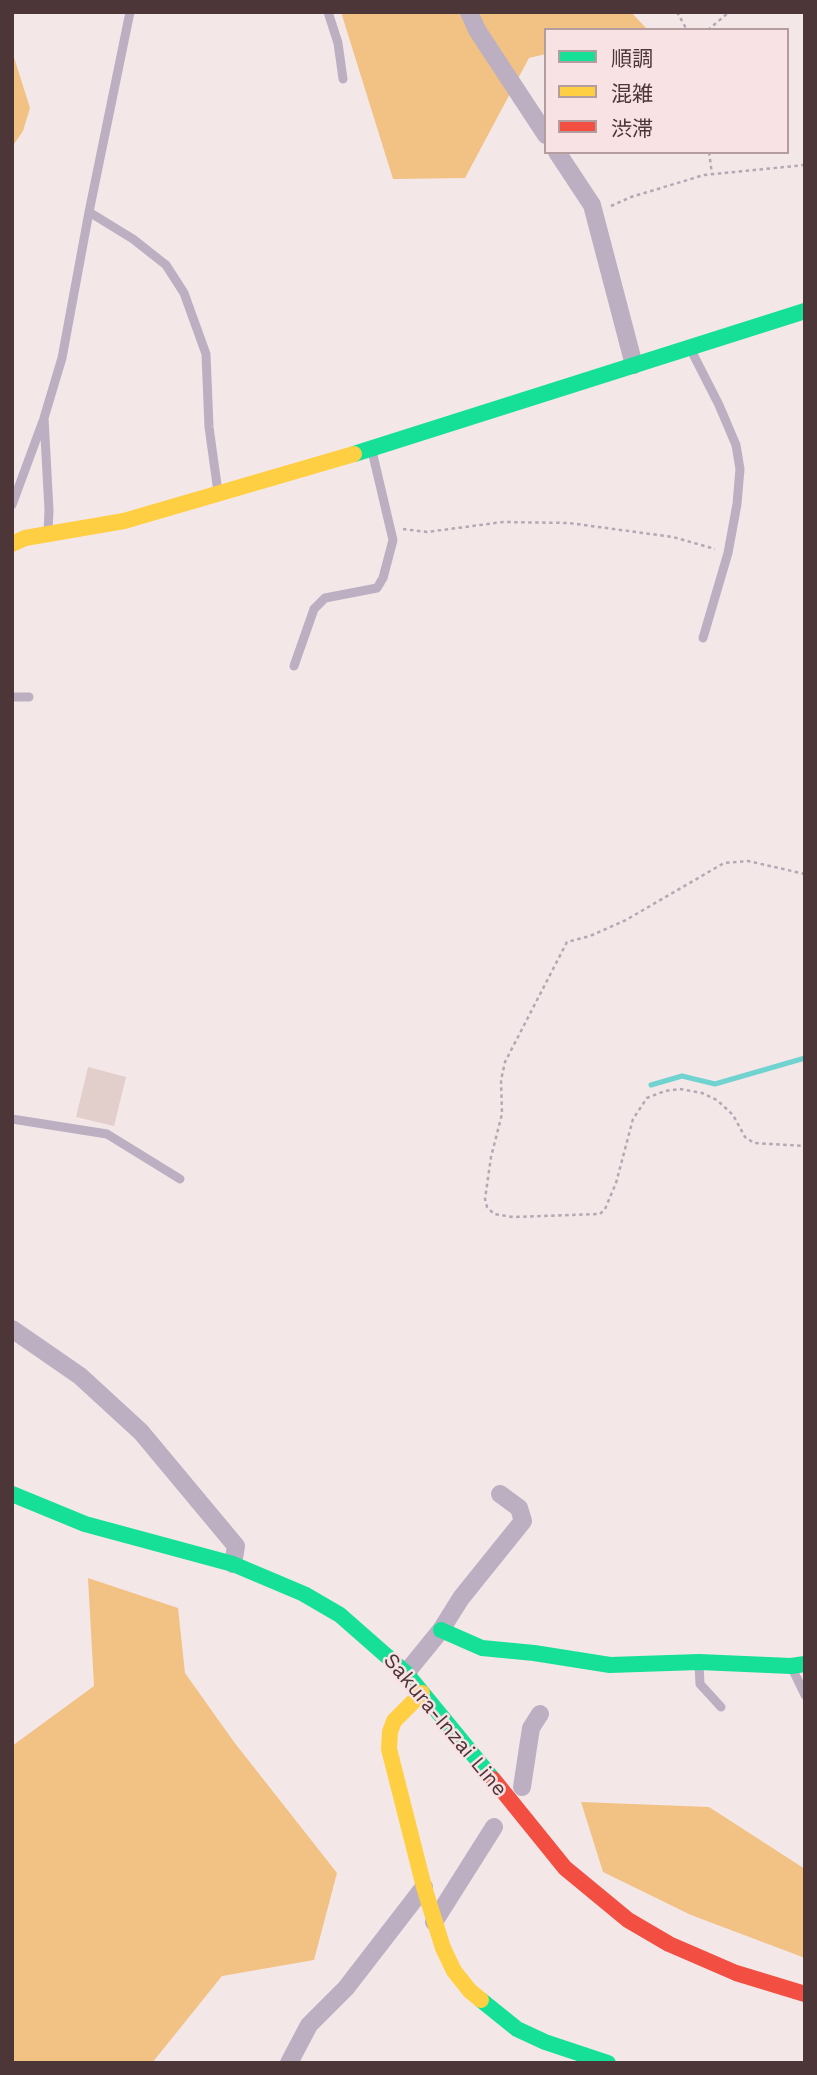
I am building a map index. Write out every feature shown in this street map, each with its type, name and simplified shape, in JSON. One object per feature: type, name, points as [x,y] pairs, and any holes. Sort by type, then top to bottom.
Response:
[{"type":"street","points":[[470,12],[477,30],[544,132]]},
{"type":"street","points":[[558,154],[592,205],[634,365]]},
{"type":"street","points":[[12,544],[25,538],[124,521],[372,449],[805,311]]},
{"type":"street","points":[[12,1329],[80,1376],[141,1432],[236,1546],[233,1564]]},
{"type":"street","name":"Sakura-Inzai Line","points":[[12,1494],[85,1524],[233,1564],[304,1594],[340,1615],[406,1673],[565,1868],[600,1899],[628,1920],[669,1944],[736,1973],[805,1994]]},
{"type":"street","points":[[406,1673],[441,1630],[461,1598],[523,1521],[519,1508],[500,1494]]},
{"type":"street","points":[[441,1630],[482,1648],[610,1665],[699,1662],[798,1665]]},
{"type":"street","points":[[422,1693],[394,1721],[389,1749],[434,1922],[454,1971],[470,1992],[517,2029],[545,2042],[608,2063]]},
{"type":"street","points":[[522,1787],[531,1728],[540,1714]]},
{"type":"street","points":[[434,1922],[494,1827]]},
{"type":"street","points":[[289,2063],[310,2025],[370,1959],[424,1887]]},
{"type":"lane","points":[[12,505],[44,418],[62,358],[130,12]]},
{"type":"lane","points":[[328,12],[338,43],[342,79]]},
{"type":"lane","points":[[89,212],[133,239],[166,265],[184,293],[206,354],[209,427],[218,493]]},
{"type":"lane","points":[[690,349],[736,444],[740,469],[728,553],[703,638]]},
{"type":"lane","points":[[44,418],[48,534]]},
{"type":"lane","points":[[294,666],[314,609],[325,598],[377,588],[383,578],[393,540],[372,449]]},
{"type":"lane","points":[[12,697],[29,697]]},
{"type":"lane","points":[[12,1119],[107,1134],[180,1179]]},
{"type":"lane","points":[[699,1662],[700,1684],[721,1707]]},
{"type":"lane","points":[[798,1665],[805,1695]]},
{"type":"path","points":[[677,12],[686,28]]},
{"type":"path","points":[[710,28],[729,12]]},
{"type":"path","points":[[709,154],[712,174]]},
{"type":"path","points":[[594,214],[631,197],[712,174],[805,165]]},
{"type":"path","points":[[389,527],[428,531],[503,522],[569,523],[673,537],[728,553]]},
{"type":"path","points":[[805,874],[748,861],[724,863],[619,923],[590,936],[567,942],[505,1062],[501,1080],[502,1114],[491,1157],[485,1199],[487,1207],[494,1214],[513,1217],[600,1214],[605,1209],[616,1183],[633,1119],[647,1098],[665,1091],[680,1089],[702,1093],[717,1101],[733,1115],[745,1137],[754,1143],[805,1146]]},
{"type":"shaded area","points":[[341,12],[631,12],[646,28],[544,28],[544,54],[529,58],[465,178],[393,179]]},
{"type":"shaded area","points":[[12,51],[30,108],[23,131],[12,147]]},
{"type":"shaded area","points":[[88,1578],[178,1608],[185,1673],[234,1742],[337,1873],[314,1960],[222,1976],[152,2063],[12,2063],[12,1746],[94,1686]]},
{"type":"shaded area","points":[[581,1802],[709,1807],[805,1869],[805,1958],[691,1915],[603,1872]]},
{"type":"building","points":[[88,1067],[126,1077],[114,1126],[76,1117]]},
{"type":"waterway","points":[[651,1085],[682,1076],[715,1084],[805,1058]]},
{"type":"traffic: fast","points":[[354,454],[805,311]]},
{"type":"traffic: fast","points":[[12,1494],[85,1524],[233,1564],[304,1594],[340,1615],[406,1673],[493,1779]]},
{"type":"traffic: fast","points":[[441,1630],[482,1648],[610,1665],[699,1662],[791,1666],[805,1664]]},
{"type":"traffic: fast","points":[[481,2000],[517,2029],[545,2042],[608,2063]]},
{"type":"traffic: slow","points":[[12,544],[25,538],[124,521],[354,454]]},
{"type":"traffic: slow","points":[[422,1693],[394,1721],[389,1749],[424,1887],[443,1948],[454,1971],[481,2000]]},
{"type":"traffic: jam","points":[[493,1779],[565,1868],[628,1920],[669,1944],[736,1973],[805,1994]]}]
